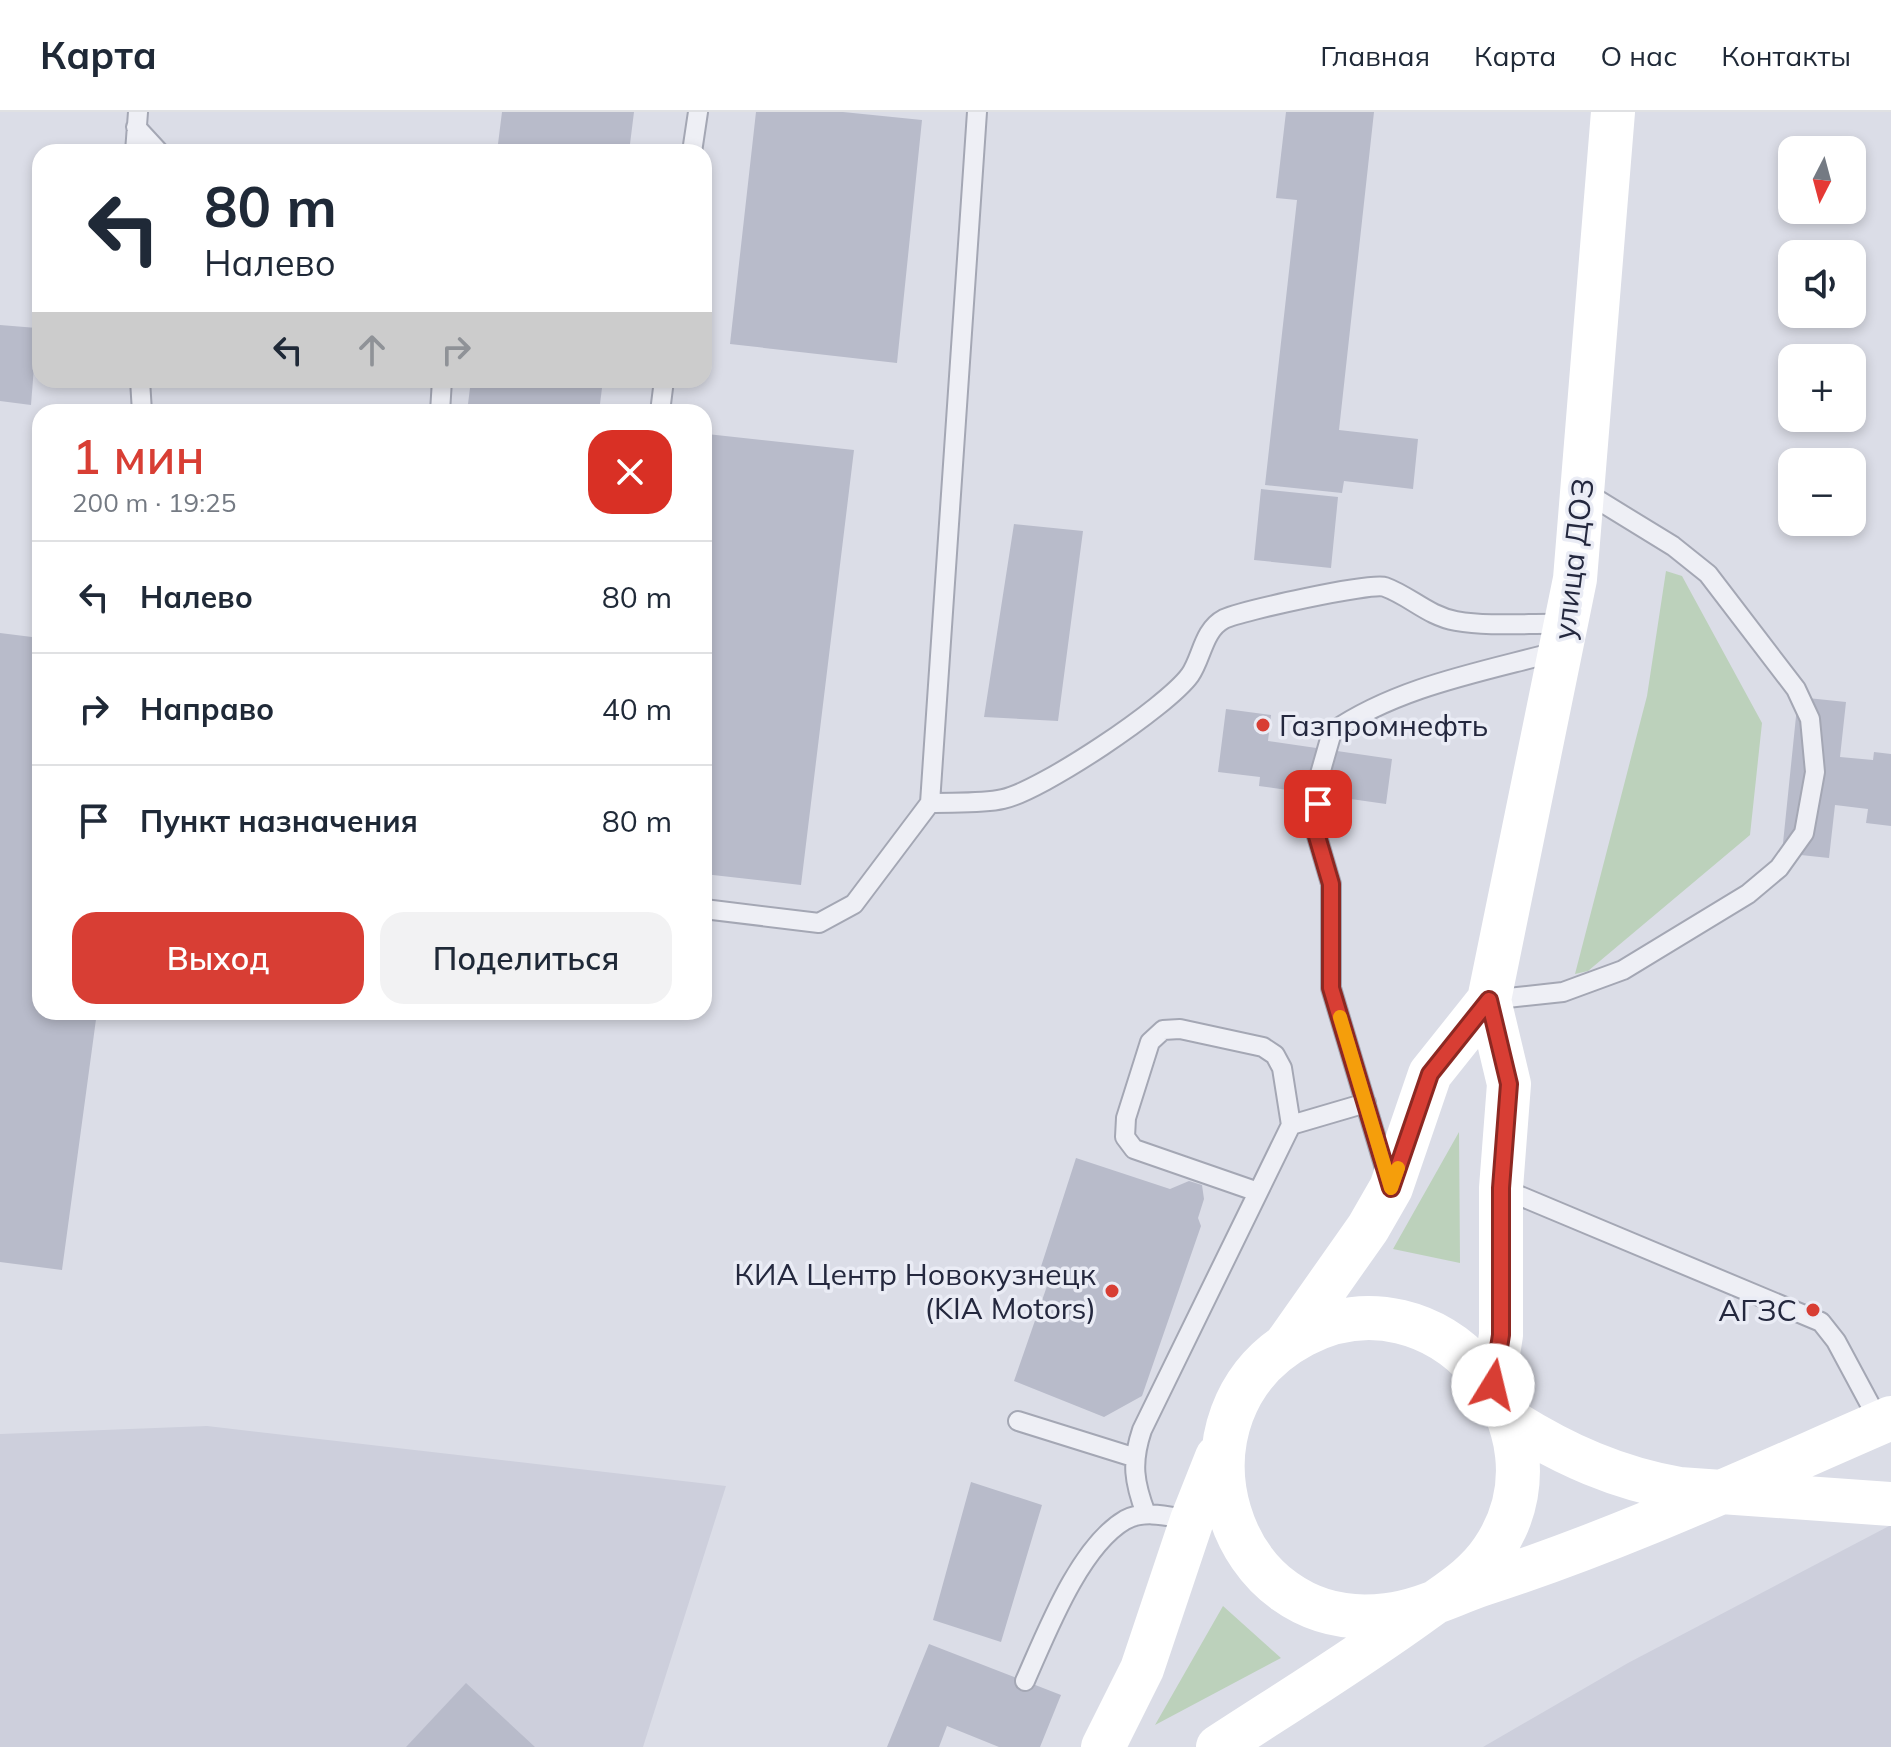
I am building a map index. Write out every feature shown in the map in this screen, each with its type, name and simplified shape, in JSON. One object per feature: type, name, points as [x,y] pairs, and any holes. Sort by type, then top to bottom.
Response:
[{"type":"main road","name":"улица ДОЗ","points":[[1489,1000],[1575,579],[1613,112]]},
{"type":"main road","points":[[1103,1747],[1142,1669],[1231,1413],[1246,1385],[1286,1345],[1368,1228],[1391,1188],[1430,1074],[1489,1000]]},
{"type":"main road","points":[[1218,1747],[1477,1571],[1503,1534],[1512,1512],[1518,1467],[1502,1403],[1501,1335],[1501,1188],[1509,1084],[1489,1000]]},
{"type":"main road","points":[[1286,1345],[1335,1323],[1390,1320],[1441,1338],[1464,1353],[1502,1403],[1571,1457],[1621,1476],[1679,1489],[1891,1504]]},
{"type":"main road","points":[[1223,1443],[1223,1488],[1235,1531],[1261,1568],[1295,1597],[1323,1609],[1352,1616],[1383,1616],[1412,1610],[1534,1567],[1725,1491],[1886,1420]]},
{"type":"lane","points":[[693,144],[698,112]]},
{"type":"lane","points":[[712,910],[819,923],[854,904],[930,803],[977,112]]},
{"type":"lane","points":[[136,144],[137,120]]},
{"type":"lane","points":[[137,120],[154,144]]},
{"type":"lane","points":[[1489,1000],[1563,992],[1623,970],[1748,894],[1779,868],[1804,833],[1807,818],[1815,772],[1810,719],[1796,689],[1708,574],[1673,546],[1582,491]]},
{"type":"lane","points":[[930,803],[1003,799],[1030,789],[1059,771],[1163,702],[1191,674],[1203,643],[1223,620],[1357,587],[1383,586],[1430,614],[1456,622],[1564,637]]},
{"type":"lane","points":[[1391,1188],[1331,988],[1331,884],[1316,833],[1320,774],[1332,732],[1357,715],[1404,694],[1564,637]]},
{"type":"lane","points":[[1146,1514],[1134,1481],[1133,1457],[1142,1430],[1291,1125],[1282,1068],[1275,1055],[1263,1047],[1180,1029],[1163,1030],[1150,1042],[1126,1118],[1125,1137],[1134,1149],[1258,1192]]},
{"type":"lane","points":[[1291,1125],[1366,1103]]},
{"type":"lane","points":[[1501,1188],[1821,1322],[1886,1420]]},
{"type":"lane","points":[[1018,1421],[1133,1457]]},
{"type":"lane","points":[[1025,1681],[1071,1587],[1093,1551],[1126,1520],[1146,1514],[1192,1520]]},
{"type":"shaded area","points":[[207,1426],[726,1486],[643,1747],[0,1747],[0,1434]]},
{"type":"shaded area","points":[[1891,1525],[1891,1747],[1483,1747],[1628,1663]]},
{"type":"green space","points":[[1666,571],[1682,576],[1762,723],[1750,835],[1588,971],[1575,974],[1647,696]]},
{"type":"green space","points":[[1459,1132],[1460,1263],[1393,1249]]},
{"type":"green space","points":[[1223,1606],[1281,1658],[1155,1725]]},
{"type":"building","points":[[502,112],[634,112],[630,144],[498,144]]},
{"type":"building","points":[[756,112],[843,112],[922,120],[897,363],[730,344]]},
{"type":"building","points":[[1286,112],[1374,112],[1339,430],[1418,439],[1413,489],[1344,481],[1342,493],[1265,485],[1297,200],[1276,198]]},
{"type":"building","points":[[0,325],[32,328],[31,405],[0,401]]},
{"type":"building","points":[[470,388],[602,388],[600,404],[468,404]]},
{"type":"building","points":[[712,435],[854,450],[801,885],[712,875]]},
{"type":"building","points":[[1261,489],[1338,497],[1331,568],[1254,560]]},
{"type":"building","points":[[1014,524],[1083,531],[1058,721],[984,717]]},
{"type":"building","points":[[0,633],[32,637],[32,1020],[96,1020],[62,1270],[0,1262]]},
{"type":"building","points":[[1798,697],[1846,702],[1840,757],[1873,760],[1874,752],[1891,754],[1891,826],[1866,823],[1868,809],[1835,805],[1829,858],[1782,853]]},
{"type":"building","points":[[1226,709],[1271,715],[1268,741],[1392,759],[1386,804],[1259,786],[1260,777],[1218,772]]},
{"type":"building","name":"КИА Центр Новокузнецк (KIA Motors)","points":[[1076,1158],[1170,1189],[1189,1181],[1202,1185],[1204,1199],[1198,1218],[1201,1226],[1142,1396],[1104,1417],[1014,1381],[1047,1286],[1037,1279]]},
{"type":"building","points":[[971,1482],[1042,1505],[1001,1642],[933,1620]]},
{"type":"building","points":[[929,1644],[1061,1695],[1040,1747],[999,1747],[947,1726],[939,1747],[887,1747]]},
{"type":"building","points":[[466,1683],[535,1747],[406,1747]]},
{"type":"slow traffic","points":[[1340,1017],[1391,1188],[1398,1168]]},
{"type":"place","name":"Газпромнефть","points":[[1263,725]]},
{"type":"place","name":"КИА Центр Новокузнецк (KIA Motors)","points":[[1112,1291]]},
{"type":"place","name":"АГЗС","points":[[1813,1310]]},
{"type":"route","points":[[1318,804],[1316,833],[1331,884],[1334,919],[1329,950],[1331,988],[1391,1188],[1430,1074],[1489,1000],[1509,1084],[1501,1188],[1501,1335],[1493,1385]]}]
